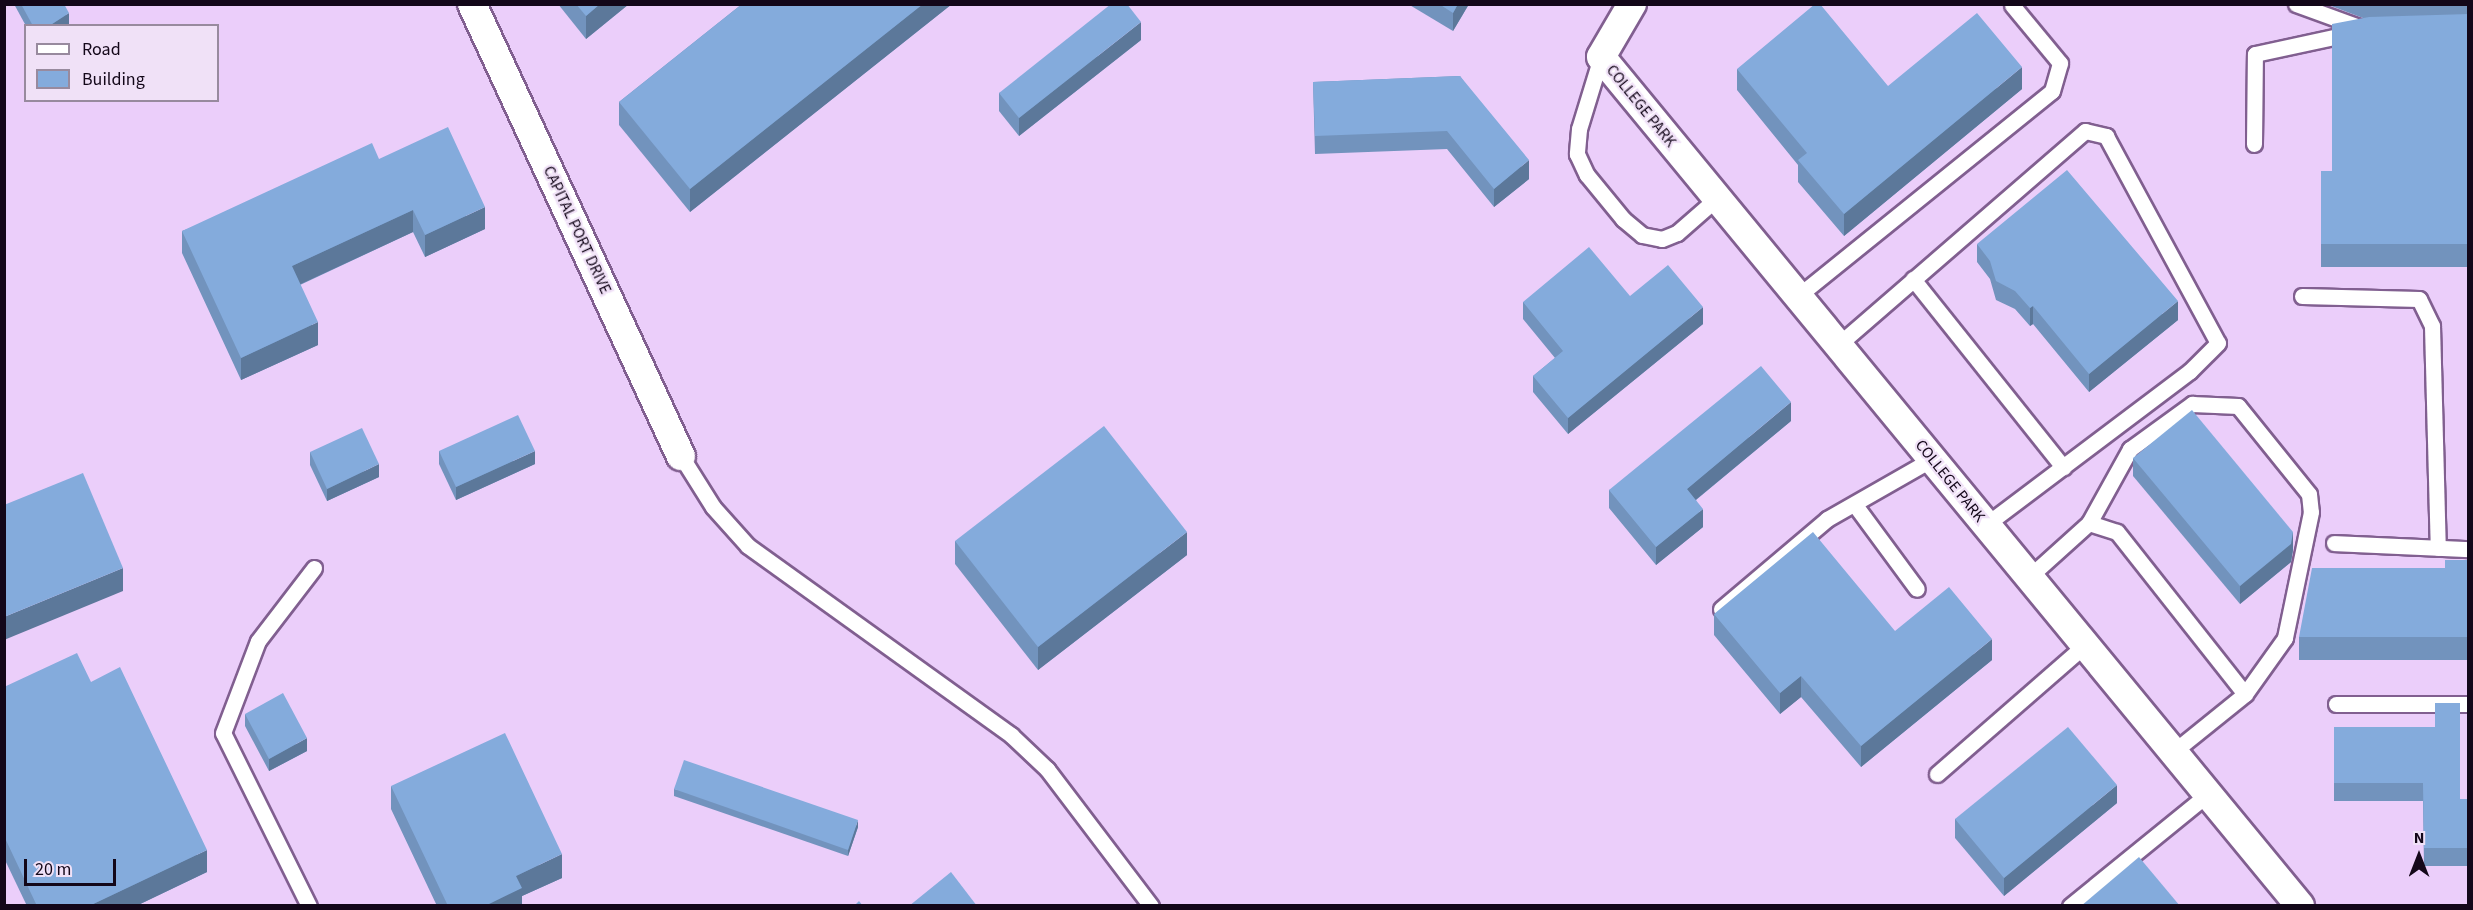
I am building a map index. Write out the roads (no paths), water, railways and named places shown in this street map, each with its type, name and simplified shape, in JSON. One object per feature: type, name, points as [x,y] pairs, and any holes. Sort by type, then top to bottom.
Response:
[{"type":"street","name":"CAPITAL PORT DRIVE","points":[[472,4],[681,456]]},
{"type":"street","points":[[1601,57],[1632,4]]},
{"type":"street","name":"COLLEGE PARK","points":[[1601,57],[2300,906]]},
{"type":"lane","points":[[2254,144],[2255,54],[2373,30],[2296,4]]},
{"type":"lane","points":[[1798,296],[2052,91],[2060,63],[2012,5]]},
{"type":"lane","points":[[1601,57],[1577,141],[1581,165],[1623,219],[1652,239],[1677,233],[1717,198]]},
{"type":"lane","points":[[1838,345],[2085,131],[2106,136],[2218,343],[2190,371],[1986,525]]},
{"type":"lane","points":[[1913,279],[2063,467]]},
{"type":"lane","points":[[2302,296],[2419,299],[2432,326],[2438,548]]},
{"type":"lane","points":[[2029,577],[2089,523],[2130,449],[2192,404],[2238,406],[2309,494],[2311,512],[2285,638],[2245,694],[2173,752]]},
{"type":"lane","points":[[681,456],[712,507],[748,546],[1011,735],[1032,755],[1151,906]]},
{"type":"lane","points":[[1721,609],[1827,519],[1932,459]]},
{"type":"lane","points":[[1855,505],[1917,589]]},
{"type":"lane","points":[[2089,523],[2117,532],[2245,694]]},
{"type":"lane","points":[[2334,543],[2469,549]]},
{"type":"lane","points":[[309,906],[223,733],[258,641],[314,568]]},
{"type":"lane","points":[[1937,774],[2085,645]]},
{"type":"lane","points":[[2336,704],[2469,704]]},
{"type":"lane","points":[[2070,906],[2208,794]]}]
